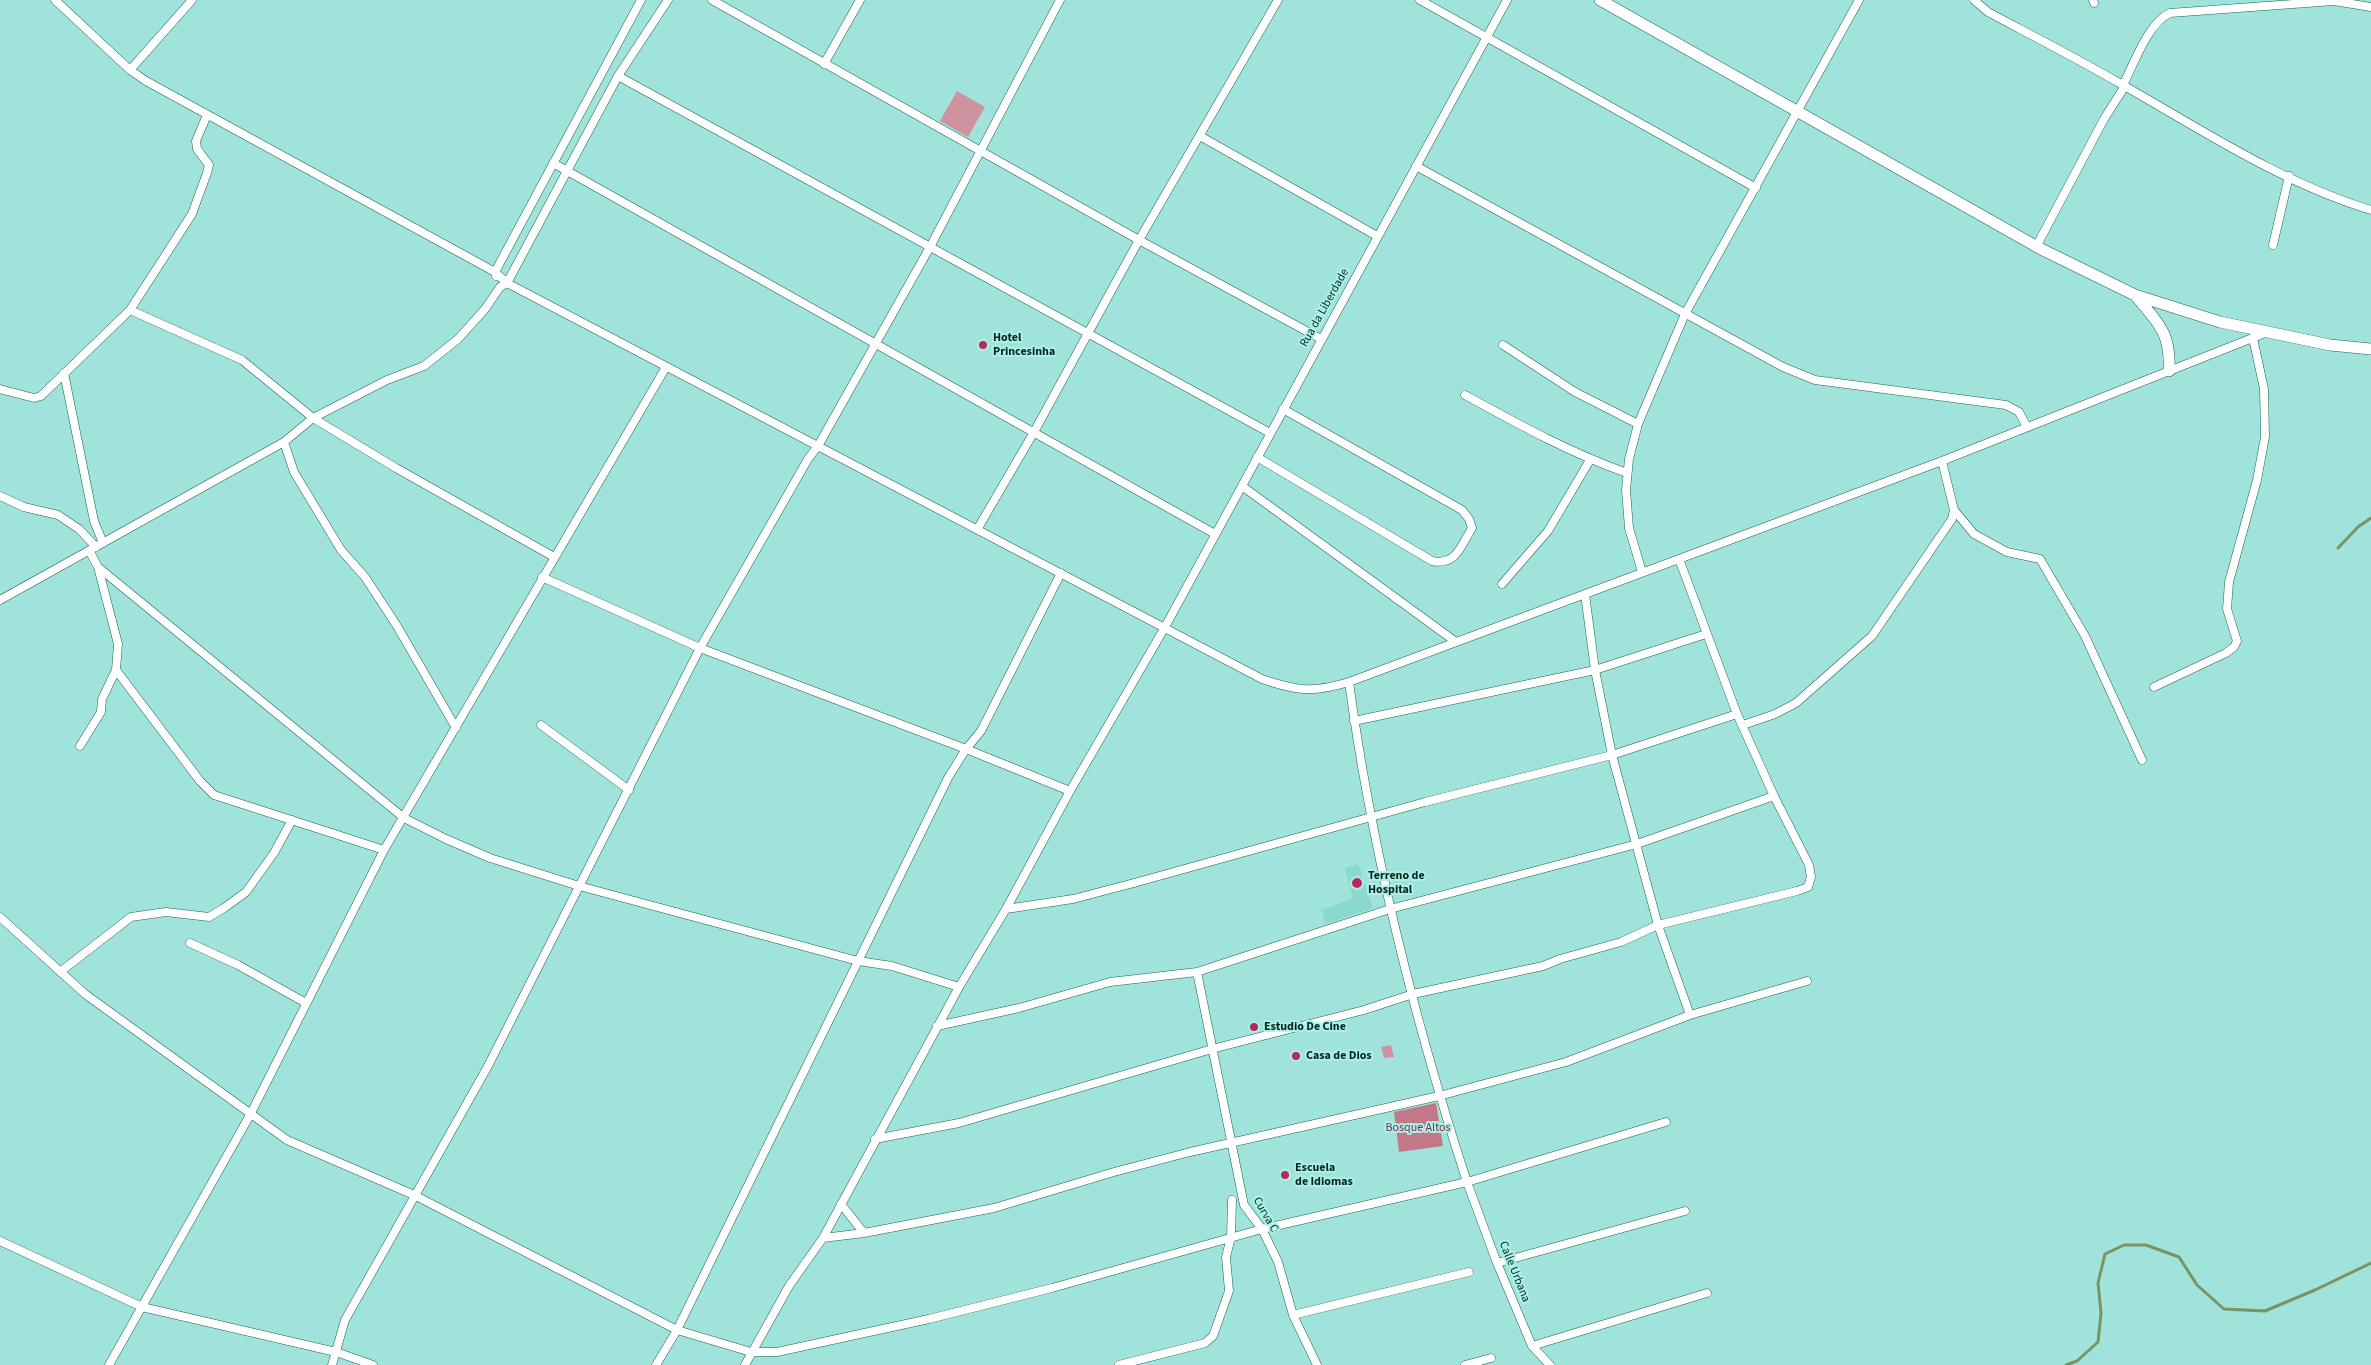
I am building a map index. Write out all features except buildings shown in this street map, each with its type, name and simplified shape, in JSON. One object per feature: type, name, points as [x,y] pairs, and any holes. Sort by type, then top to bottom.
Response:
[{"type":"main road","points":[[1600,0],[2036,247],[2135,295],[2220,322],[2330,345],[2371,349]]},
{"type":"main road","points":[[2135,295],[2166,335],[2170,352],[2170,371]]},
{"type":"street","points":[[54,0],[130,70],[207,115],[495,272],[504,285],[978,528],[1262,679],[1286,688],[1313,691],[1349,682],[1942,461],[2265,332]]},
{"type":"street","points":[[130,70],[192,0]]},
{"type":"street","points":[[495,272],[641,0]]},
{"type":"street","points":[[0,600],[284,442],[313,418],[387,380],[424,366],[458,339],[486,309],[504,285],[618,76],[668,0]]},
{"type":"street","points":[[712,0],[1139,240],[1321,339]]},
{"type":"street","points":[[824,64],[860,0]]},
{"type":"street","points":[[332,1365],[346,1320],[414,1195],[488,1066],[700,648],[808,459],[818,446],[930,247],[1060,0]]},
{"type":"street","points":[[978,528],[1034,432],[1139,240],[1278,0]]},
{"type":"street","points":[[1420,0],[1756,188]]},
{"type":"street","name":"Rua da Liberdade","points":[[745,1365],[789,1286],[823,1238],[937,1026],[1006,909],[1070,791],[1165,627],[1507,0]]},
{"type":"street","points":[[1642,572],[1629,528],[1626,490],[1629,459],[1638,424],[1685,314],[1859,0]]},
{"type":"street","points":[[1974,0],[1988,12],[2124,86],[2220,143],[2318,190],[2371,210]]},
{"type":"street","points":[[2036,247],[2104,119],[2124,86],[2153,28],[2161,17],[2170,13],[2334,1],[2371,7]]},
{"type":"street","points":[[618,76],[1270,433]]},
{"type":"street","points":[[0,389],[34,398],[41,396],[130,310],[192,214],[208,173],[208,165],[197,149],[196,141],[207,115]]},
{"type":"street","points":[[1200,136],[1377,236]]},
{"type":"street","points":[[553,163],[567,169],[875,344],[1216,534]]},
{"type":"street","points":[[1416,166],[1782,367],[1815,380],[2006,405],[2019,412],[2027,427]]},
{"type":"street","points":[[2273,245],[2289,176]]},
{"type":"street","points":[[130,310],[186,333],[242,360],[313,418],[396,468],[554,557]]},
{"type":"street","points":[[2154,687],[2226,653],[2234,647],[2237,641],[2226,609],[2229,582],[2257,480],[2265,437],[2264,389],[2253,338]]},
{"type":"street","points":[[1503,345],[1575,392],[1638,424]]},
{"type":"street","points":[[109,1365],[250,1115],[384,850],[666,367]]},
{"type":"street","points":[[64,373],[94,521],[98,567],[118,644],[116,670],[102,699],[101,712],[80,746]]},
{"type":"street","points":[[1465,395],[1590,460],[1627,473]]},
{"type":"street","points":[[1257,457],[1432,561],[1442,563],[1452,560],[1472,528],[1469,519],[1462,510],[1283,408]]},
{"type":"street","points":[[284,442],[294,472],[341,550],[365,577],[392,618],[456,728]]},
{"type":"street","points":[[1502,584],[1548,531],[1590,460]]},
{"type":"street","points":[[1942,461],[1954,510],[1974,534],[2007,552],[2040,559],[2085,636],[2142,760]]},
{"type":"street","points":[[1242,486],[1456,642]]},
{"type":"street","points":[[0,496],[24,507],[58,515],[79,529],[96,547]]},
{"type":"street","points":[[1743,725],[1775,714],[1796,703],[1872,636],[1952,519],[1954,510]]},
{"type":"street","points":[[79,529],[85,528],[94,521]]},
{"type":"street","points":[[876,1139],[959,1123],[1212,1049],[1364,1010],[1413,994],[1544,966],[1560,959],[1621,942],[1658,925],[1808,887],[1811,877],[1809,865],[1774,796],[1737,714],[1679,559]]},
{"type":"street","points":[[98,567],[404,818],[446,840],[490,858],[578,886],[858,961],[892,966],[959,987]]},
{"type":"street","points":[[656,1365],[677,1330],[948,778],[966,749],[981,730],[1061,573]]},
{"type":"street","points":[[542,577],[700,648],[966,749],[1070,791]]},
{"type":"street","points":[[1585,594],[1595,670],[1612,754],[1658,925],[1690,1015]]},
{"type":"street","points":[[1354,721],[1595,670],[1706,634]]},
{"type":"street","points":[[116,670],[200,782],[214,795],[384,850]]},
{"type":"street","name":"Calle Urbana","points":[[1349,682],[1370,818],[1390,910],[1439,1096],[1467,1182],[1497,1263],[1532,1346],[1550,1365]]},
{"type":"street","points":[[1006,909],[1073,898],[1425,802],[1612,754],[1737,714]]},
{"type":"street","points":[[541,725],[628,790]]},
{"type":"street","points":[[937,1026],[1020,1008],[1110,982],[1197,972],[1390,910],[1637,844],[1774,796]]},
{"type":"street","points":[[60,972],[131,917],[166,912],[209,917],[224,908],[246,892],[274,853],[292,820]]},
{"type":"street","points":[[0,917],[85,994],[287,1140],[414,1195],[677,1330],[752,1352],[777,1352],[929,1319],[1052,1288],[1262,1229],[1467,1182],[1666,1122]]},
{"type":"street","points":[[190,943],[238,965],[306,1003]]},
{"type":"street","name":"Curva C","points":[[1197,972],[1244,1205],[1262,1229],[1278,1262],[1293,1315],[1317,1365]]},
{"type":"street","points":[[823,1238],[864,1233],[994,1208],[1120,1171],[1230,1143],[1439,1096],[1566,1062],[1690,1015],[1807,981]]},
{"type":"street","points":[[1119,1365],[1205,1343],[1214,1336],[1228,1290],[1226,1257],[1231,1238],[1232,1200]]},
{"type":"street","points":[[841,1204],[864,1233]]},
{"type":"street","points":[[1497,1263],[1685,1211]]},
{"type":"street","points":[[0,1241],[142,1307],[336,1352],[373,1365]]},
{"type":"street","points":[[1293,1315],[1469,1272]]},
{"type":"street","points":[[1532,1346],[1707,1293]]},
{"type":"street","points":[[1465,1365],[1491,1358]]},
{"type":"shaded area","points":[[957,91],[985,107],[968,137],[940,121]]},
{"type":"shaded area","name":"Terreno de Hospital","points":[[1358,864],[1373,908],[1325,924],[1322,910],[1353,898],[1345,868]]},
{"type":"shaded area","points":[[1391,1045],[1394,1057],[1384,1058],[1381,1047]]},
{"type":"green space","name":"Bosque Altos","points":[[1436,1103],[1443,1146],[1399,1152],[1394,1112]]},
{"type":"waterway","points":[[2338,548],[2358,527],[2371,518]]},
{"type":"waterway","points":[[2066,1365],[2077,1361],[2098,1342],[2101,1313],[2098,1283],[2105,1254],[2124,1245],[2146,1245],[2179,1257],[2197,1285],[2224,1309],[2265,1311],[2371,1263]]},
{"type":"place","name":"Hotel Princesinha","points":[[983,345]]},
{"type":"place","name":"Terreno de Hospital","points":[[1357,883]]},
{"type":"place","name":"Estudio De Cine","points":[[1254,1027]]},
{"type":"place","name":"Casa de Dios","points":[[1296,1056]]},
{"type":"place","name":"Escuela de Idiomas","points":[[1285,1175]]}]
